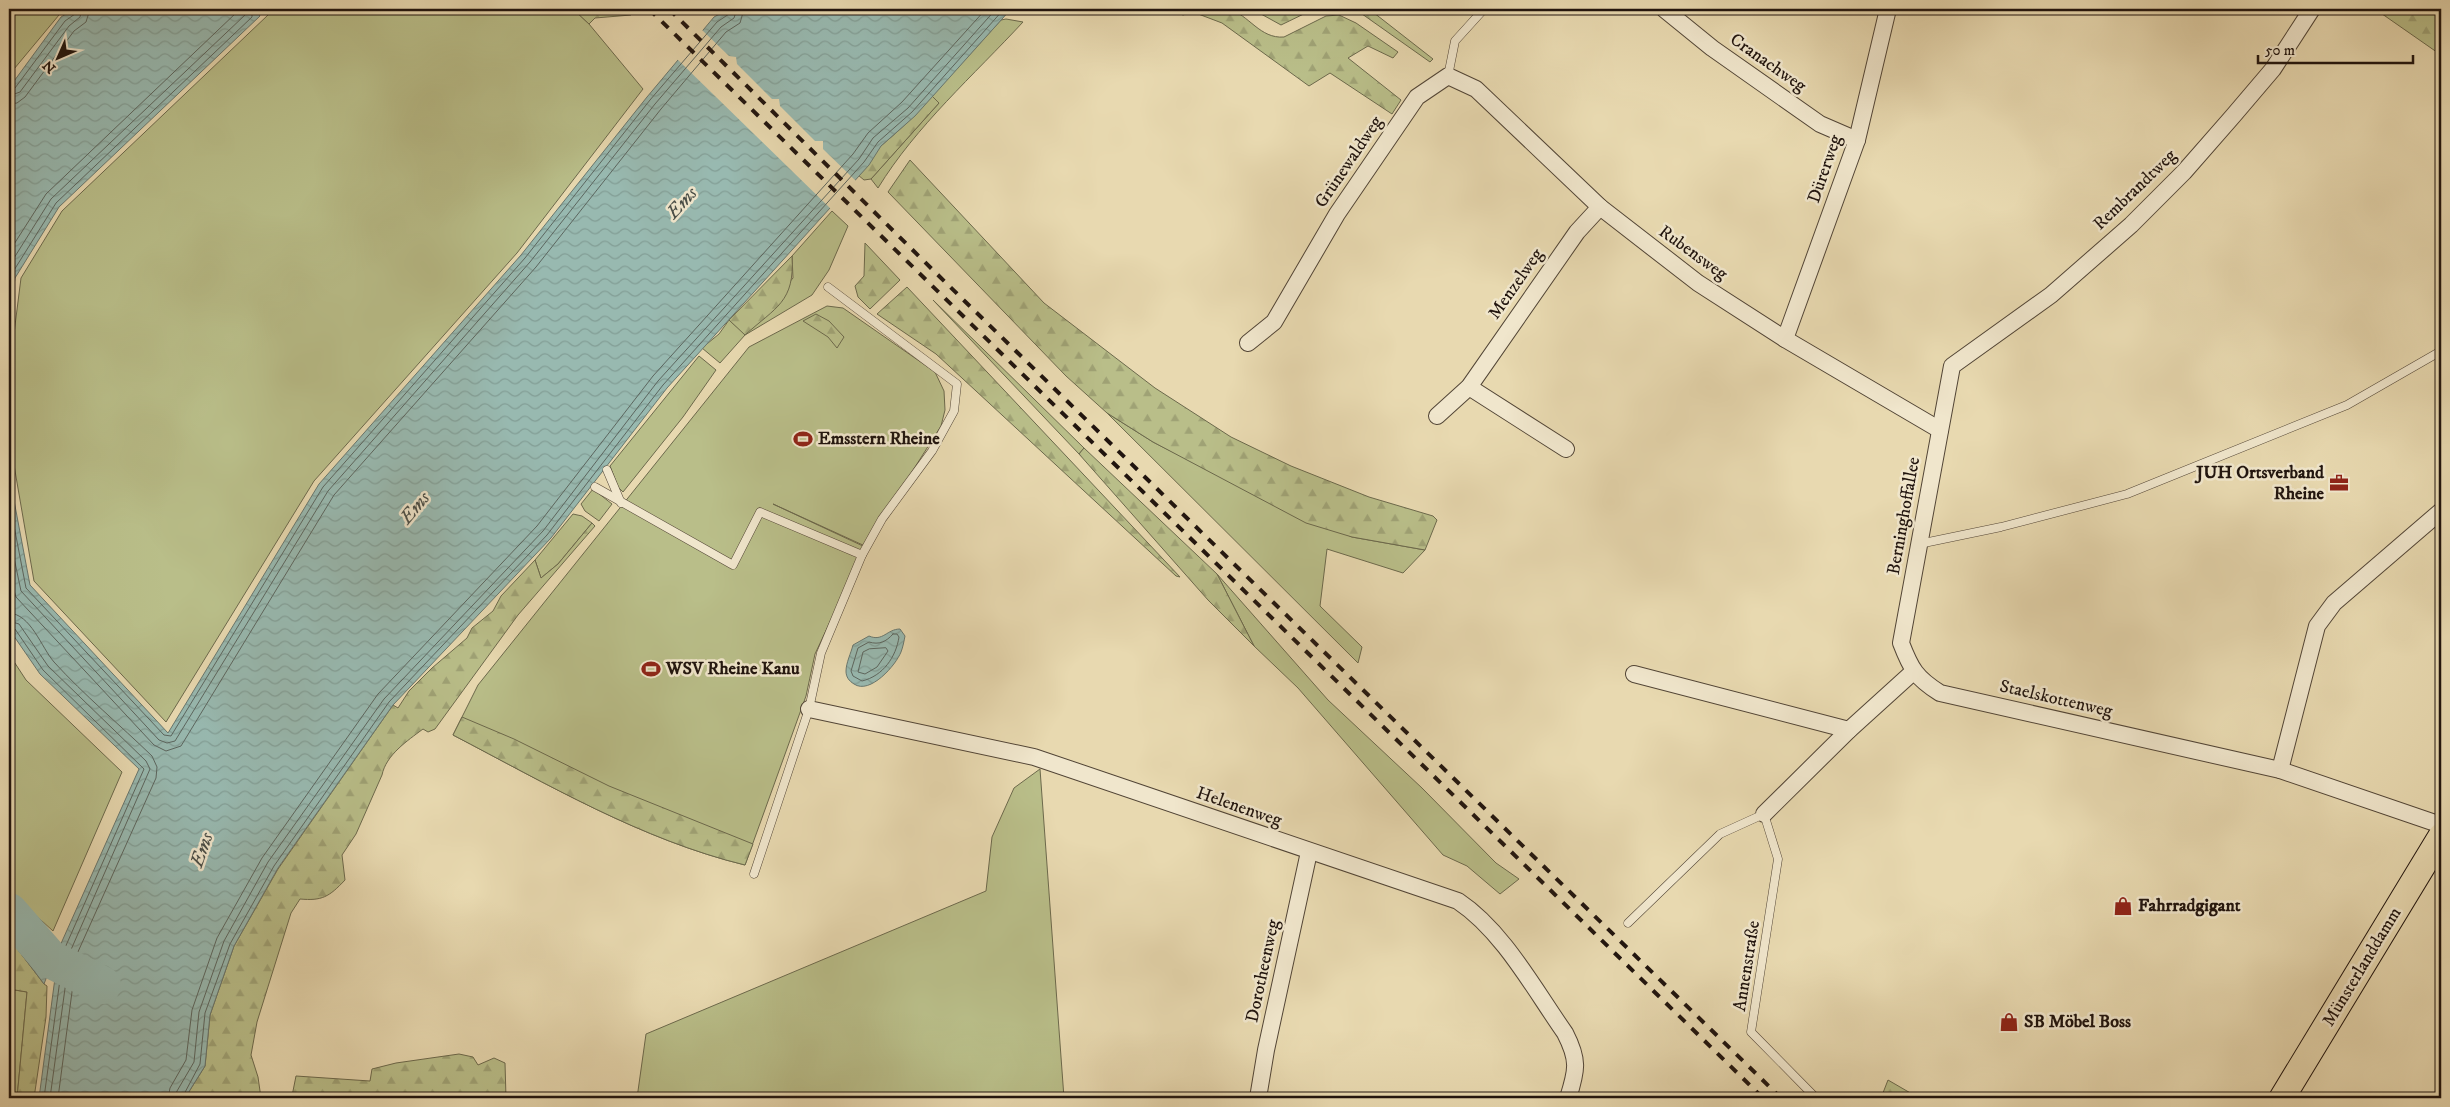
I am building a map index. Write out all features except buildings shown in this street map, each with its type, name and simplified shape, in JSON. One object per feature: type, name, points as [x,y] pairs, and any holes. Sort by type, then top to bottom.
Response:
[{"type":"main road","name":"Münsterlanddamm","points":[[2282,1098],[2441,836]]},
{"type":"street","name":"Cranachweg","points":[[1664,9],[1712,48],[1820,124],[1857,140]]},
{"type":"street","name":"Dürerweg","points":[[1785,339],[1857,140],[1888,9]]},
{"type":"street","name":"Rembrandtweg","points":[[1952,366],[2051,295],[2131,225],[2184,172],[2273,69],[2312,9]]},
{"type":"street","name":"Rubensweg","points":[[1448,76],[1476,89],[1600,207],[1698,283],[1785,339],[1940,430]]},
{"type":"street","name":"Grünewaldweg","points":[[1248,343],[1274,322],[1337,214],[1417,97],[1448,76]]},
{"type":"street","name":"Menzelweg","points":[[1437,416],[1469,387],[1577,232],[1600,207]]},
{"type":"street","name":"Berninghoffallee","points":[[1913,672],[1901,644],[1952,366]]},
{"type":"street","points":[[1469,387],[1566,449]]},
{"type":"street","points":[[2280,770],[2317,626],[2334,603],[2441,511]]},
{"type":"street","points":[[1764,814],[1849,730],[1913,672]]},
{"type":"street","name":"Staelskottenweg","points":[[1913,672],[1925,684],[1940,693],[2280,770],[2441,825]]},
{"type":"street","points":[[1634,674],[1849,730]]},
{"type":"street","name":"Helenenweg","points":[[809,708],[1034,757],[1309,852],[1458,901],[1476,913],[1499,940],[1565,1033],[1573,1049],[1576,1062],[1568,1098]]},
{"type":"street","name":"Dorotheenweg","points":[[1258,1098],[1266,1050],[1309,852]]},
{"type":"lane","points":[[1448,76],[1455,41],[1484,9]]},
{"type":"lane","points":[[754,874],[809,708],[822,653],[862,556],[882,519],[937,443],[954,410],[958,384],[828,287]]},
{"type":"lane","points":[[1919,544],[2001,527],[2128,494],[2347,405],[2441,351]]},
{"type":"lane","points":[[607,470],[622,503]]},
{"type":"lane","points":[[595,486],[733,565],[760,512],[862,556]]},
{"type":"lane","points":[[1628,922],[1720,834],[1764,814]]},
{"type":"lane","name":"Annenstraße","points":[[1764,814],[1778,859],[1752,1032],[1816,1098]]},
{"type":"green space","points":[[1209,7],[1229,9],[1243,16],[1261,31],[1276,37],[1284,37],[1326,16],[1339,15],[1356,23],[1398,52],[1393,58],[1368,46],[1348,58],[1401,100],[1392,114],[1330,73],[1309,86],[1222,23],[1193,12],[1183,15],[1170,9]]},
{"type":"green space","points":[[9,9],[64,9],[9,75]]},
{"type":"green space","points":[[265,9],[573,9],[589,24],[643,89],[517,253],[314,481],[166,722],[34,581],[9,436],[9,373],[21,278],[62,211],[268,15]]},
{"type":"green space","points":[[573,9],[625,9],[631,15],[595,18],[589,24]]},
{"type":"green space","points":[[1252,9],[1314,9],[1281,25]]},
{"type":"green space","points":[[1355,9],[1369,9],[1433,59],[1430,62]]},
{"type":"green space","points":[[2375,9],[2441,9],[2441,55]]},
{"type":"green space","points":[[1001,20],[1023,22],[928,122],[893,165],[878,188],[871,179],[939,103],[932,96]]},
{"type":"green space","points":[[932,96],[939,103],[871,179],[864,180],[858,175],[879,148],[908,122]]},
{"type":"green space","points":[[910,160],[1044,303],[1155,388],[1231,437],[1291,466],[1369,497],[1433,516],[1437,520],[1425,550],[1352,537],[1306,523],[1153,442],[1107,413],[1066,376],[888,192]]},
{"type":"green space","points":[[832,211],[848,226],[829,270],[812,295],[745,335],[720,363],[702,348],[719,334],[729,320],[745,334],[793,278],[792,256]]},
{"type":"green space","points":[[865,243],[900,280],[870,309],[858,297],[855,286],[864,276]]},
{"type":"green space","points":[[792,256],[792,271],[787,294],[774,310],[745,335],[729,320]]},
{"type":"green space","points":[[907,287],[1180,577],[1176,576],[936,354],[877,314]]},
{"type":"green space","points":[[933,300],[1084,448],[1079,454]]},
{"type":"green space","name":"WSV Rheine Kanu","points":[[827,306],[843,308],[935,372],[944,391],[945,410],[941,426],[865,546],[773,504],[865,547],[815,654],[806,696],[745,865],[669,841],[632,826],[453,735],[478,685],[749,347]]},
{"type":"green space","points":[[816,314],[829,321],[844,337],[837,348],[828,337],[803,321]]},
{"type":"green space","points":[[699,356],[716,370],[683,417],[623,492],[618,487],[610,466]]},
{"type":"green space","points":[[1107,413],[1153,442],[1226,479],[1352,537],[1425,550],[1403,573],[1327,549],[1320,606],[1362,647],[1358,663]]},
{"type":"green space","points":[[1084,448],[1217,574],[1254,646],[1208,600],[1079,454]]},
{"type":"green space","points":[[593,489],[612,504],[599,521],[585,511],[581,504]]},
{"type":"green space","points":[[573,514],[582,516],[592,523],[558,564],[541,578],[535,560]]},
{"type":"green space","points":[[592,523],[595,526],[518,615],[435,729],[428,732],[423,729],[410,738],[388,761],[356,834],[342,855],[345,880],[325,897],[300,899],[291,913],[257,1022],[251,1055],[258,1077],[261,1098],[185,1098],[205,1066],[210,1015],[234,946],[278,869],[393,705],[398,708],[409,691],[467,638],[472,628],[493,611],[501,596],[535,560],[541,578],[558,564]]},
{"type":"green space","points":[[1217,574],[1328,700],[1422,788],[1496,863],[1519,879],[1500,894],[1467,866],[1443,855],[1298,688],[1254,646]]},
{"type":"green space","points":[[9,654],[26,680],[122,772],[53,931],[9,891]]},
{"type":"green space","points":[[462,717],[514,739],[609,786],[753,844],[745,865],[669,841],[632,826],[560,791],[453,735]]},
{"type":"green space","points":[[1040,769],[1064,1098],[637,1098],[646,1034],[986,891],[992,837],[1014,788]]},
{"type":"green space","points":[[9,938],[47,986],[46,1017],[34,1098],[17,1098],[27,992],[9,989]]},
{"type":"green space","points":[[9,989],[27,992],[17,1098],[9,1098]]},
{"type":"green space","points":[[459,1054],[473,1057],[478,1065],[494,1058],[505,1063],[506,1098],[333,1098],[292,1096],[296,1076],[370,1081],[372,1069],[396,1063]]},
{"type":"green space","points":[[1888,1080],[1919,1098],[1881,1098]]},
{"type":"water","points":[[74,9],[256,9],[260,16],[59,207],[15,278],[9,325],[9,88],[61,17]]},
{"type":"water","name":"Ems","points":[[729,9],[1011,9],[915,116],[881,146],[869,165],[667,388],[551,538],[393,705],[278,868],[234,946],[210,1015],[205,1066],[185,1098],[39,1098],[59,948],[139,769],[40,674],[9,629],[9,474],[30,585],[168,733],[319,484],[521,255],[647,97],[714,17]]},
{"type":"water","points":[[900,629],[905,636],[902,648],[898,658],[888,671],[875,682],[867,685],[860,686],[851,682],[847,677],[846,671],[853,645],[869,636],[878,637]]},
{"type":"water","points":[[9,908],[37,945],[55,955],[44,984],[9,938]]},
{"type":"pier","points":[[701,29],[729,56],[736,57],[737,64],[772,99],[779,99],[780,106],[815,141],[823,141],[823,149],[856,181],[831,209],[676,58]]},
{"type":"waterway","points":[[9,912],[50,959],[102,985]]},
{"type":"railway","points":[[649,9],[1763,1098]]},
{"type":"railway","points":[[669,9],[939,276],[1781,1098]]},
{"type":"place","name":"Emsstern Rheine","points":[[803,439]]},
{"type":"place","name":"JUH Ortsverband Rheine","points":[[2339,483]]},
{"type":"place","name":"WSV Rheine Kanu","points":[[651,669]]},
{"type":"place","name":"Fahrradgigant","points":[[2123,906]]},
{"type":"place","name":"SB Möbel Boss","points":[[2009,1022]]}]
